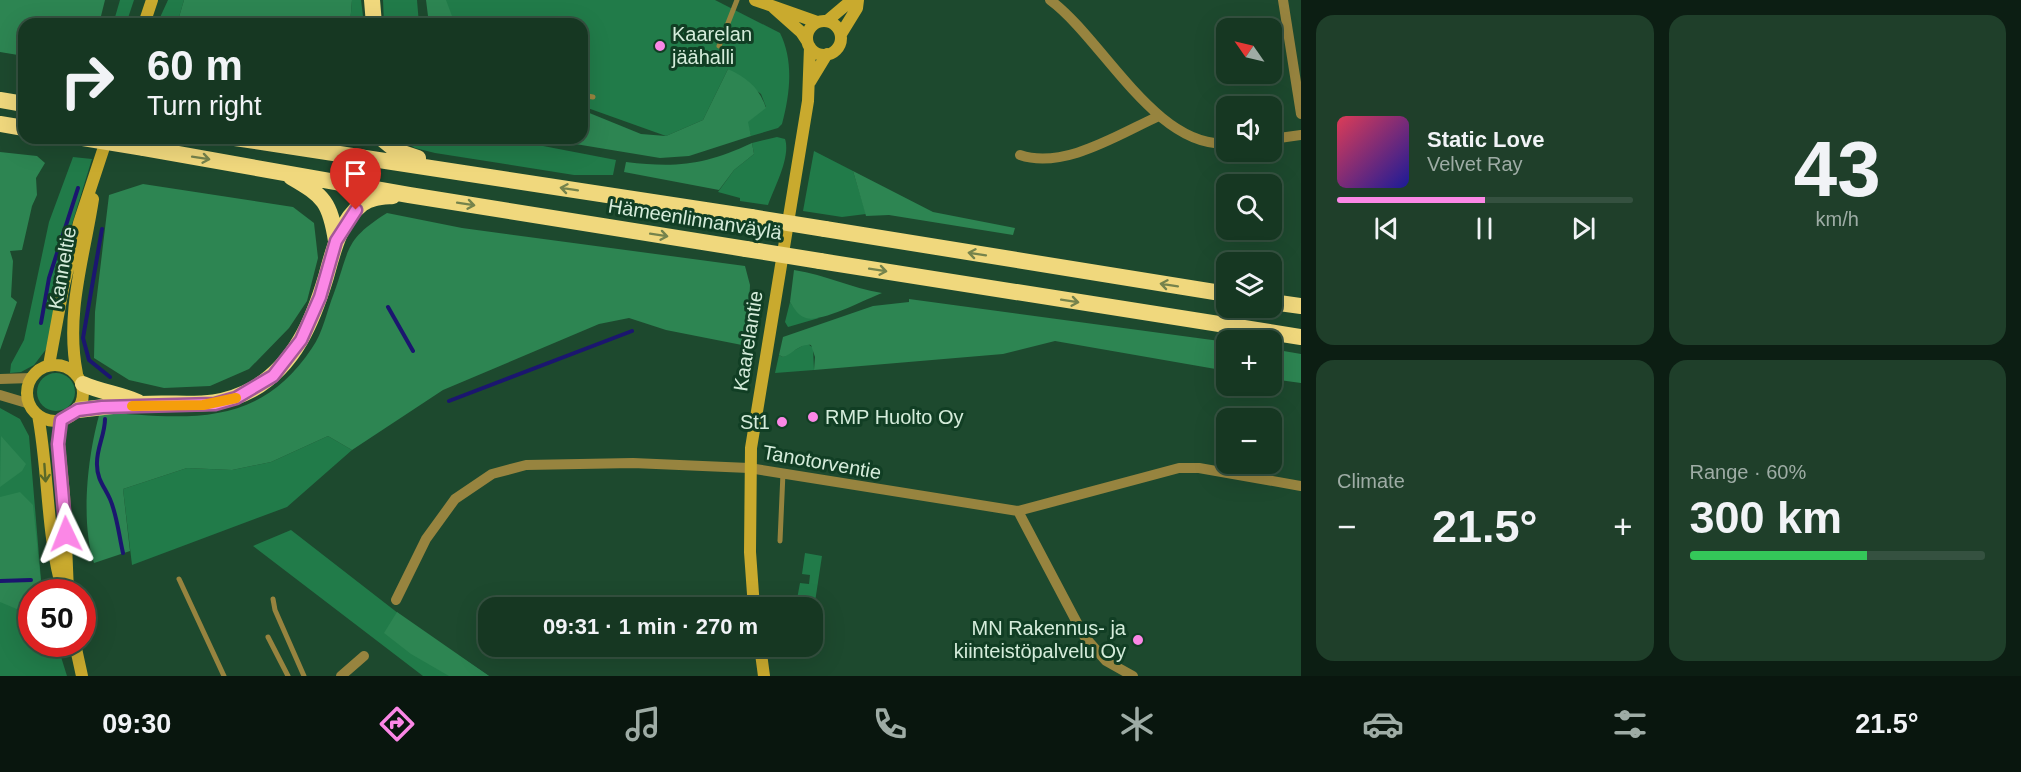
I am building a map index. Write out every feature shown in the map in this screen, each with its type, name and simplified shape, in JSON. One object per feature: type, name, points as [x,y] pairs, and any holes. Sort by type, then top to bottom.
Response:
[{"type":"highway","points":[[372,0],[374,18]]},
{"type":"highway","points":[[0,100],[18,103]]},
{"type":"highway","points":[[0,124],[18,127]]},
{"type":"highway","name":"Hämeenlinnanväylä","points":[[120,144],[279,170],[409,195],[1301,337]]},
{"type":"highway","name":"Hämeenlinnanväylä","points":[[272,144],[459,171],[1216,292]]},
{"type":"highway","points":[[285,146],[304,144]]},
{"type":"highway","points":[[388,144],[397,151],[459,171]]},
{"type":"highway","points":[[279,170],[317,192],[328,205],[336,241]]},
{"type":"highway","points":[[78,410],[141,404],[215,404],[236,398],[273,376],[288,359],[311,319],[336,241],[346,223],[363,203],[374,198],[409,195]]},
{"type":"highway","points":[[1282,303],[1301,306]]},
{"type":"highway","points":[[80,379],[104,393],[127,397],[141,404]]},
{"type":"main road","points":[[146,18],[152,0]]},
{"type":"main road","points":[[755,0],[774,8],[836,26],[841,34]]},
{"type":"main road","points":[[808,44],[808,31],[852,0]]},
{"type":"main road","points":[[774,8],[801,32],[808,44],[818,53],[827,54],[838,47],[841,34],[857,8],[858,0]]},
{"type":"main road","name":"Kaarelantie","points":[[808,44],[807,70],[810,82]]},
{"type":"main road","name":"Kaarelantie","points":[[753,597],[749,468],[810,82],[827,54]]},
{"type":"main road","name":"Kanneltie","points":[[49,365],[76,234],[105,144]]},
{"type":"main road","name":"Kanneltie","points":[[80,379],[72,351],[73,316],[98,168]]},
{"type":"main road","points":[[38,415],[49,420],[61,420],[78,410],[83,398],[80,379],[64,366],[49,365],[39,370],[31,378],[27,391],[30,404],[38,415],[44,445],[53,555],[59,579]]},
{"type":"main road","points":[[61,420],[58,444],[64,495],[67,579]]},
{"type":"main road","points":[[78,657],[82,676]]},
{"type":"main road","points":[[761,657],[764,676]]},
{"type":"street","points":[[1050,0],[1089,36],[1159,116],[1189,136],[1216,143]]},
{"type":"street","points":[[1283,0],[1301,114]]},
{"type":"street","points":[[1020,155],[1032,159],[1061,159],[1159,116]]},
{"type":"street","points":[[1282,138],[1301,135]]},
{"type":"street","points":[[0,379],[31,378]]},
{"type":"street","points":[[0,395],[30,404]]},
{"type":"street","name":"Tanotorventie","points":[[396,600],[426,540],[447,508],[477,482],[509,468],[526,465],[633,463],[749,468],[915,497],[1018,511],[1179,468],[1203,468],[1301,486]]},
{"type":"street","points":[[1018,511],[1084,636],[1106,661],[1133,676]]},
{"type":"street","points":[[341,676],[364,656]]},
{"type":"lane","points":[[718,46],[736,0]]},
{"type":"lane","points":[[588,96],[593,97]]},
{"type":"lane","points":[[780,541],[783,473]]},
{"type":"lane","points":[[179,579],[224,676]]},
{"type":"lane","points":[[273,599],[274,610],[304,676]]},
{"type":"lane","points":[[268,637],[288,676]]},
{"type":"green space","points":[[0,0],[105,0],[100,18],[18,18],[18,55],[0,52]]},
{"type":"green space","points":[[120,0],[134,0],[128,18],[115,18]]},
{"type":"green space","points":[[168,0],[184,0],[179,18],[160,18]]},
{"type":"green space","points":[[184,0],[352,0],[350,18],[179,18]]},
{"type":"green space","points":[[352,0],[361,0],[363,18],[350,18]]},
{"type":"green space","points":[[383,0],[417,0],[418,18],[384,18]]},
{"type":"green space","points":[[426,0],[446,0],[453,18],[428,18]]},
{"type":"green space","name":"Kaarelan jäähalli","points":[[441,0],[715,0],[780,33],[789,66],[787,101],[782,124],[778,128],[751,136],[747,122],[766,107],[761,94],[728,69],[703,120],[666,136],[588,108],[588,18],[447,18]]},
{"type":"green space","points":[[728,69],[751,84],[760,94],[766,108],[748,122],[751,136],[689,156],[660,158],[575,144],[588,144],[588,112],[641,134],[666,136],[703,120]]},
{"type":"green space","points":[[777,137],[785,139],[786,155],[768,205],[740,201],[740,198],[718,192],[734,170],[754,154],[752,143]]},
{"type":"green space","points":[[752,143],[754,154],[734,170],[719,190],[624,172],[626,162],[661,165],[690,163],[720,156]]},
{"type":"green space","points":[[408,144],[532,144],[616,160],[613,175],[574,175],[415,148]]},
{"type":"green space","points":[[814,151],[853,171],[866,214],[842,217],[803,211]]},
{"type":"green space","points":[[0,152],[37,156],[45,163],[36,178],[37,195],[32,206],[22,250],[10,251],[13,261],[11,297],[17,302],[0,350]]},
{"type":"green space","points":[[73,157],[92,159],[68,237],[47,348],[34,365],[21,372],[10,373],[11,364],[24,340],[49,222]]},
{"type":"green space","points":[[853,171],[933,212],[1015,228],[1013,235],[889,215],[866,216]]},
{"type":"green space","points":[[143,184],[293,207],[314,223],[318,258],[307,301],[289,328],[249,369],[210,386],[164,388],[129,380],[94,358],[95,312],[109,195]]},
{"type":"green space","points":[[387,213],[462,228],[745,266],[750,285],[747,346],[666,330],[629,318],[599,324],[443,390],[352,450],[328,436],[271,462],[232,470],[187,468],[123,489],[130,551],[94,563],[87,527],[87,487],[92,447],[100,412],[161,416],[218,413],[244,406],[268,393],[291,375],[316,342],[350,247],[363,231]]},
{"type":"green space","points":[[794,270],[882,293],[832,314],[813,319],[806,318],[797,312],[790,302]]},
{"type":"green space","points":[[909,299],[1216,341],[1216,369],[1055,341],[1003,354],[814,370],[815,357],[811,345],[800,347],[787,356],[779,355],[783,337],[873,306],[909,302]]},
{"type":"green space","points":[[790,302],[802,314],[819,318],[788,327],[785,322]]},
{"type":"green space","points":[[807,343],[813,348],[814,370],[775,373],[779,355],[783,357]]},
{"type":"green space","points":[[1282,351],[1301,354],[1301,383],[1282,380]]},
{"type":"green space","points":[[56,373],[70,378],[75,392],[70,406],[56,411],[42,406],[37,392],[42,378]]},
{"type":"green space","points":[[0,408],[20,419],[29,436],[41,579],[18,579],[18,657],[61,657],[67,676],[0,676]]},
{"type":"green space","points":[[1,436],[26,464],[22,471],[0,487]]},
{"type":"green space","points":[[328,436],[352,450],[287,507],[132,565],[123,489],[187,468],[232,470],[271,462]]},
{"type":"green space","points":[[20,492],[33,505],[41,579],[18,579],[18,610],[0,602],[0,497]]},
{"type":"green space","points":[[291,530],[412,624],[489,676],[423,676],[253,546]]},
{"type":"green space","points":[[805,553],[822,556],[816,597],[797,597],[800,583],[809,584],[810,575],[802,574]]},
{"type":"green space","points":[[397,612],[489,676],[449,676],[411,654],[384,633]]},
{"type":"waterway","points":[[41,323],[49,278],[78,188]]},
{"type":"waterway","points":[[102,229],[83,338],[89,360],[110,377]]},
{"type":"waterway","points":[[388,307],[413,351]]},
{"type":"waterway","points":[[449,401],[632,331]]},
{"type":"waterway","points":[[105,419],[97,470],[112,505],[123,553]]},
{"type":"waterway","points":[[0,581],[18,580]]},
{"type":"slow traffic","points":[[132,406],[141,404],[203,405],[236,398]]},
{"type":"place","name":"Kaarelan jäähalli","points":[[660,46]]},
{"type":"place","name":"RMP Huolto Oy","points":[[813,417]]},
{"type":"place","name":"St1","points":[[782,422]]},
{"type":"place","name":"MN Rakennus- ja kiinteistöpalvelu Oy","points":[[1138,640]]},
{"type":"route","points":[[66,534],[58,444],[61,420],[68,418],[78,410],[102,407],[141,404],[215,404],[236,398],[273,376],[301,340],[320,297],[336,241],[356,210]]}]
